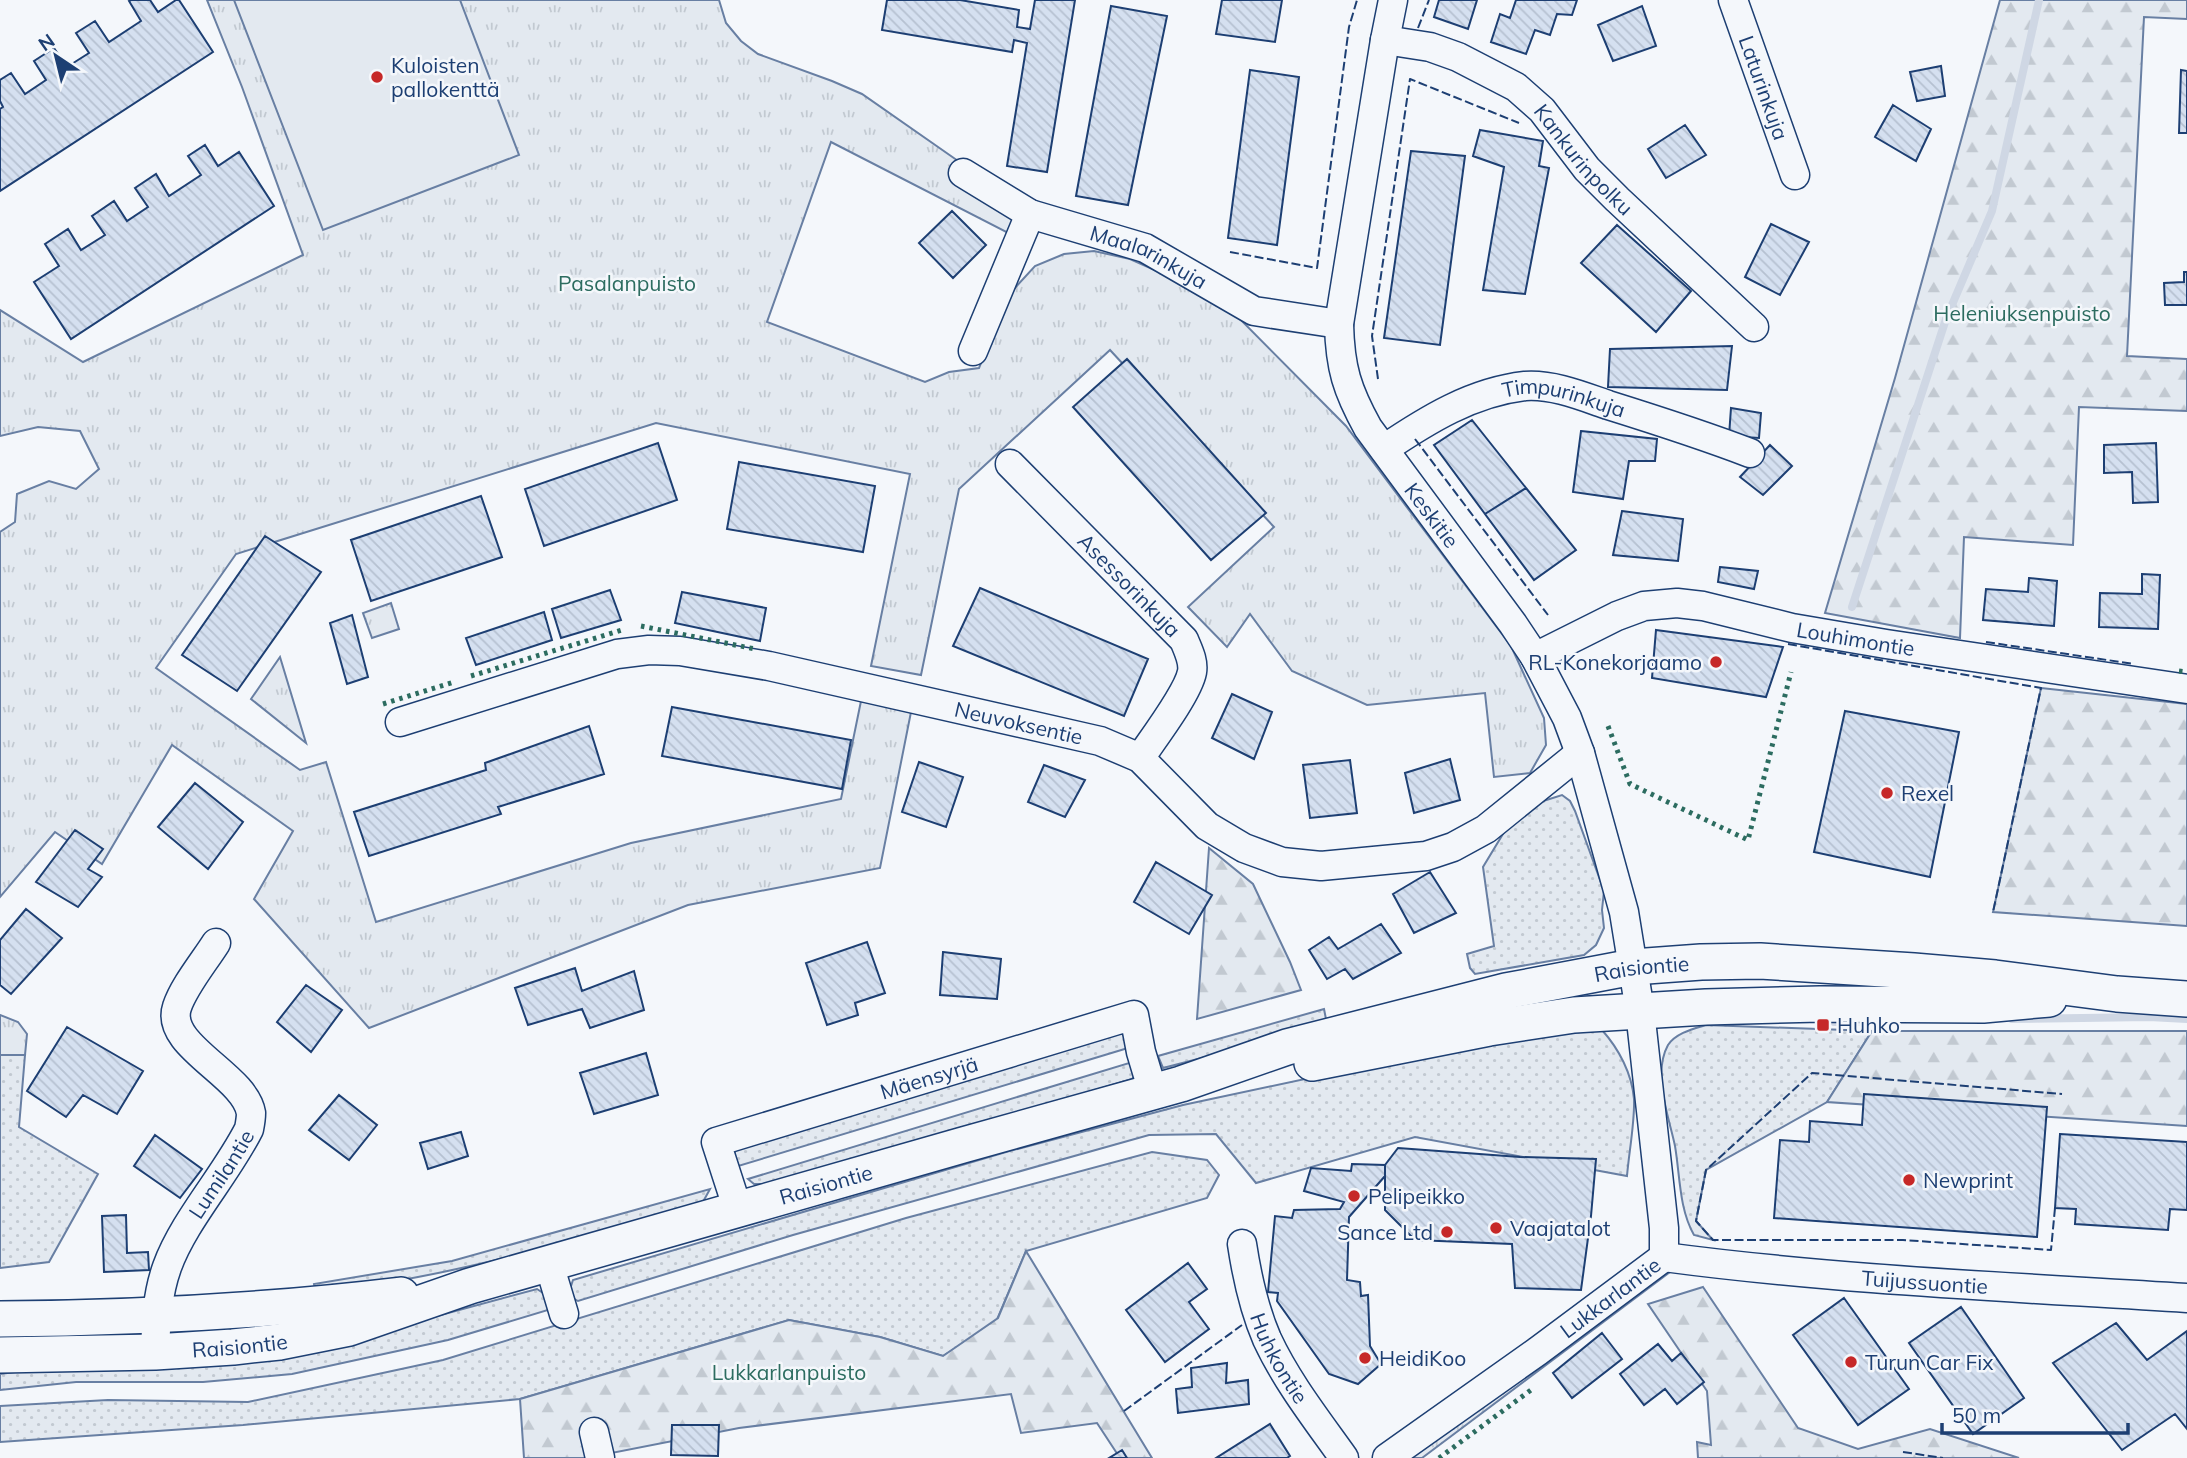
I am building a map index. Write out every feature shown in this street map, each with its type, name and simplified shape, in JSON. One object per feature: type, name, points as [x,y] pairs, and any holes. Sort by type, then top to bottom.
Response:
[{"type":"main road","name":"Raisiontie","points":[[0,1355],[155,1352],[268,1343],[349,1328],[470,1286],[1167,1088],[1287,1047],[1506,991],[1633,967],[1760,961],[1995,978],[2187,999]]},
{"type":"main road","name":"Raisiontie","points":[[1167,1088],[1294,1067],[1489,1028],[1574,1015],[1820,1004],[1983,1005],[2117,993]]},
{"type":"main road","name":"Raisiontie","points":[[0,1319],[157,1315],[345,1302],[470,1286]]},
{"type":"street","name":"Keskitie","points":[[1393,0],[1339,324],[1340,353],[1354,402],[1368,428],[1535,657],[1567,719],[1580,753],[1624,912],[1640,1011]]},
{"type":"street","name":"Laturinkuja","points":[[1733,0],[1795,175]]},
{"type":"street","name":"Kankurinpolku","points":[[1385,40],[1430,47],[1458,57],[1516,87],[1542,110],[1587,169],[1617,200],[1754,327]]},
{"type":"street","name":"Maalarinkuja","points":[[963,173],[1030,214],[1145,248],[1254,311],[1339,324]]},
{"type":"street","points":[[973,351],[1030,214]]},
{"type":"street","name":"Timpurinkuja","points":[[1384,449],[1424,422],[1456,405],[1491,393],[1526,386],[1552,388],[1570,393],[1693,431],[1750,453]]},
{"type":"street","name":"Asessorinkuja","points":[[1010,464],[1184,640],[1191,657],[1192,671],[1186,689],[1140,758]]},
{"type":"street","name":"Louhimontie","points":[[1535,657],[1617,616],[1644,606],[1677,603],[1703,606],[1792,628],[1886,644],[2187,688]]},
{"type":"street","name":"Neuvoksentie","points":[[400,722],[617,654],[680,650],[769,666],[1100,741],[1140,758],[1207,826],[1244,848],[1282,862],[1321,866],[1426,856],[1453,848],[1486,829],[1580,753]]},
{"type":"street","name":"Lumilantie","points":[[155,1352],[160,1292],[168,1265],[249,1129],[251,1114],[246,1100],[187,1040],[175,1021],[176,1009],[183,995],[216,943]]},
{"type":"street","name":"Lukkarlantie","points":[[1387,1458],[1538,1352],[1664,1257],[1664,1228],[1640,1011]]},
{"type":"street","name":"Mäensyrjä","points":[[738,1210],[716,1142],[1134,1016],[1141,1052],[1167,1088]]},
{"type":"street","name":"Huhkontie","points":[[1242,1244],[1251,1294],[1267,1339],[1290,1380],[1344,1458]]},
{"type":"street","name":"Tuijussuontie","points":[[1664,1257],[1711,1265],[1823,1275],[2187,1298]]},
{"type":"street","points":[[550,1264],[564,1314]]},
{"type":"green space","name":"Pasalanpuisto","points":[[207,0],[719,0],[726,23],[741,41],[758,54],[862,94],[981,177],[1037,202],[1016,237],[831,142],[767,322],[925,382],[949,372],[979,368],[1013,290],[1035,266],[1064,254],[1094,251],[1130,259],[1175,279],[1235,314],[1346,426],[1511,646],[1544,718],[1546,745],[1530,773],[1494,777],[1485,693],[1367,705],[1292,671],[1250,614],[1227,647],[1188,607],[1274,527],[1110,350],[959,489],[921,675],[871,666],[910,474],[656,423],[236,554],[156,668],[300,770],[326,762],[376,922],[631,843],[841,799],[861,701],[911,712],[880,868],[688,905],[369,1028],[254,899],[293,831],[172,745],[102,864],[55,832],[0,897],[0,532],[15,522],[17,494],[49,481],[76,489],[99,469],[80,431],[38,427],[0,436],[0,310],[83,362],[303,255],[242,87]]},
{"type":"green space","name":"Kuloisten pallokenttä","points":[[234,0],[460,0],[519,155],[323,230]]},
{"type":"green space","name":"Heleniuksenpuisto","points":[[2000,0],[2187,0],[2187,19],[2144,17],[2127,356],[2187,359],[2187,411],[2079,407],[2073,545],[1964,537],[1960,638],[1825,613],[1895,378]]},
{"type":"green space","points":[[391,603],[399,629],[372,638],[363,613]]},
{"type":"green space","points":[[280,657],[306,743],[251,699]]},
{"type":"green space","points":[[2041,688],[2187,704],[2187,926],[1993,912]]},
{"type":"green space","points":[[1562,795],[1570,801],[1575,811],[1604,891],[1604,928],[1596,945],[1584,955],[1475,974],[1470,968],[1467,954],[1494,946],[1483,867],[1506,829],[1537,803]]},
{"type":"green space","points":[[1209,848],[1253,884],[1301,990],[1197,1019]]},
{"type":"green space","points":[[1324,1009],[1326,1019],[1252,1045],[1163,1068],[1158,1056]]},
{"type":"green space","points":[[0,1015],[18,1022],[27,1034],[25,1055],[0,1055]]},
{"type":"green space","points":[[1706,1025],[1872,1031],[1827,1102],[1706,1170],[1696,1221],[1713,1240],[1694,1235],[1685,1214],[1661,1069],[1663,1056],[1671,1041],[1680,1034]]},
{"type":"green space","points":[[1128,1026],[1128,1048],[735,1167],[737,1145]]},
{"type":"green space","points":[[1602,1030],[1624,1062],[1633,1090],[1634,1117],[1627,1176],[1415,1137],[1256,1183],[1216,1134],[1149,1135],[793,1235],[578,1301],[571,1297],[569,1292],[573,1280],[1006,1152],[1183,1105],[1506,1036]]},
{"type":"green space","points":[[1872,1031],[2187,1031],[2187,1126],[1827,1102]]},
{"type":"green space","points":[[0,1055],[25,1055],[19,1127],[98,1174],[49,1262],[0,1268]]},
{"type":"green space","points":[[1129,1063],[1133,1066],[1135,1075],[1132,1079],[781,1184],[754,1184],[748,1179]]},
{"type":"green space","points":[[1152,1152],[1207,1160],[1219,1175],[1207,1198],[1026,1251],[996,1322],[943,1356],[880,1337],[789,1320],[520,1399],[243,1425],[0,1442],[0,1406],[108,1400],[248,1402],[443,1360],[906,1218]]},
{"type":"green space","points":[[710,1189],[704,1200],[692,1208],[540,1249],[423,1276],[315,1290],[314,1284],[452,1261]]},
{"type":"green space","name":"Lukkarlanpuisto","points":[[1026,1251],[1152,1458],[1120,1458],[1097,1423],[1021,1433],[1011,1394],[739,1428],[601,1455],[601,1458],[524,1458],[520,1399],[789,1320],[880,1337],[943,1356],[998,1318]]},
{"type":"green space","points":[[1682,1260],[1670,1272],[1422,1458],[1387,1458]]},
{"type":"green space","points":[[1703,1287],[1798,1428],[1858,1449],[1930,1429],[2019,1458],[1698,1458],[1697,1442],[1711,1445],[1707,1391],[1648,1304]]},
{"type":"green space","points":[[537,1289],[543,1293],[550,1306],[548,1310],[448,1340],[292,1374],[203,1382],[76,1382],[0,1390],[0,1374],[437,1316]]},
{"type":"building","points":[[150,0],[158,12],[179,0],[213,52],[0,191],[0,109],[3,107],[0,101],[0,80],[11,73],[25,94],[46,80],[34,61],[54,48],[67,67],[89,53],[76,33],[95,21],[109,42],[141,21],[129,1]]},
{"type":"building","points":[[887,0],[960,0],[1019,10],[1017,27],[1030,29],[1035,0],[1075,0],[1047,172],[1007,166],[1027,43],[1014,40],[1012,52],[882,30]]},
{"type":"building","points":[[1222,0],[1282,0],[1275,42],[1216,34]]},
{"type":"building","points":[[1439,0],[1477,0],[1468,29],[1434,17]]},
{"type":"building","points":[[1516,0],[1577,0],[1572,15],[1557,14],[1550,35],[1535,30],[1526,54],[1491,42],[1500,14],[1510,18]]},
{"type":"building","points":[[1111,6],[1167,16],[1128,205],[1076,196]]},
{"type":"building","points":[[1642,6],[1656,46],[1613,61],[1598,25]]},
{"type":"building","points":[[1941,66],[1945,96],[1917,101],[1910,72]]},
{"type":"building","points":[[1250,70],[1299,77],[1277,245],[1228,238]]},
{"type":"building","points":[[2181,70],[2187,71],[2187,133],[2179,133]]},
{"type":"building","points":[[1893,105],[1931,129],[1916,161],[1875,137]]},
{"type":"building","points":[[1685,125],[1706,155],[1666,178],[1648,149]]},
{"type":"building","points":[[1480,130],[1543,141],[1539,166],[1549,168],[1525,294],[1483,290],[1504,167],[1473,156]]},
{"type":"building","points":[[205,145],[218,166],[239,152],[274,206],[71,339],[34,282],[59,266],[45,244],[68,229],[81,250],[105,235],[92,216],[114,201],[127,221],[148,207],[135,188],[156,174],[169,196],[201,175],[188,156]]},
{"type":"building","points":[[1411,151],[1465,156],[1440,345],[1384,338]]},
{"type":"building","points":[[952,211],[986,245],[953,278],[919,243]]},
{"type":"building","points":[[1771,224],[1809,242],[1780,295],[1745,277]]},
{"type":"building","points":[[1617,225],[1691,291],[1656,332],[1581,263]]},
{"type":"building","points":[[2184,272],[2187,272],[2187,305],[2165,305],[2164,283],[2184,282]]},
{"type":"building","points":[[1732,346],[1727,390],[1608,387],[1610,349]]},
{"type":"building","points":[[1127,359],[1266,513],[1211,560],[1073,407]]},
{"type":"building","points":[[1731,408],[1761,413],[1759,438],[1729,436]]},
{"type":"building","points":[[1472,420],[1526,488],[1485,514],[1434,445]]},
{"type":"building","points":[[1581,431],[1657,439],[1655,461],[1629,461],[1623,499],[1573,492]]},
{"type":"building","points":[[658,443],[677,500],[544,546],[525,489]]},
{"type":"building","points":[[2156,443],[2158,502],[2133,503],[2132,472],[2104,473],[2104,445]]},
{"type":"building","points":[[1770,445],[1792,466],[1763,495],[1740,477]]},
{"type":"building","points":[[739,462],[875,486],[863,552],[727,529]]},
{"type":"building","points":[[1526,488],[1576,550],[1534,580],[1485,514]]},
{"type":"building","points":[[481,496],[502,557],[371,601],[351,540]]},
{"type":"building","points":[[1622,511],[1683,519],[1678,561],[1613,555]]},
{"type":"building","points":[[265,536],[321,572],[237,691],[182,655]]},
{"type":"building","points":[[1720,567],[1758,571],[1754,589],[1718,582]]},
{"type":"building","points":[[2142,574],[2160,575],[2158,629],[2099,627],[2100,593],[2142,594]]},
{"type":"building","points":[[2029,578],[2057,581],[2054,626],[1983,620],[1986,589],[2028,592]]},
{"type":"building","points":[[980,588],[1148,659],[1124,716],[953,646]]},
{"type":"building","points":[[610,590],[621,620],[561,638],[552,609]]},
{"type":"building","points":[[682,592],[766,608],[760,641],[675,623]]},
{"type":"building","points":[[544,612],[552,640],[476,665],[466,638]]},
{"type":"building","points":[[352,615],[368,677],[347,684],[330,623]]},
{"type":"building","name":"RL-Konekorjaamo","points":[[1656,630],[1783,647],[1766,697],[1652,678]]},
{"type":"building","points":[[1232,694],[1272,712],[1254,759],[1212,738]]},
{"type":"building","points":[[672,707],[851,740],[842,789],[662,756]]},
{"type":"building","points":[[1845,711],[1959,732],[1930,877],[1814,852]]},
{"type":"building","points":[[589,726],[604,774],[498,807],[501,814],[369,856],[354,812],[486,770],[485,763]]},
{"type":"building","points":[[1450,759],[1460,800],[1414,813],[1405,773]]},
{"type":"building","points":[[1350,760],[1357,813],[1310,818],[1303,765]]},
{"type":"building","points":[[919,762],[963,777],[946,827],[902,812]]},
{"type":"building","points":[[1044,765],[1085,780],[1065,817],[1028,802]]},
{"type":"building","points":[[195,783],[243,822],[208,869],[158,827]]},
{"type":"building","points":[[75,830],[103,849],[88,869],[102,877],[78,907],[36,882]]},
{"type":"building","points":[[1156,862],[1212,895],[1189,934],[1134,902]]},
{"type":"building","points":[[1430,872],[1456,913],[1414,933],[1393,894]]},
{"type":"building","points":[[26,909],[62,938],[11,994],[0,985],[0,940]]},
{"type":"building","points":[[1381,924],[1401,953],[1353,979],[1345,969],[1327,979],[1309,950],[1329,937],[1338,949]]},
{"type":"building","points":[[867,942],[885,993],[855,1003],[858,1015],[827,1025],[806,963]]},
{"type":"building","points":[[943,952],[1001,959],[997,999],[940,995]]},
{"type":"building","points":[[575,968],[582,991],[634,971],[644,1010],[590,1028],[582,1009],[528,1025],[515,988]]},
{"type":"building","points":[[306,985],[342,1010],[311,1052],[277,1022]]},
{"type":"building","points":[[67,1027],[143,1071],[117,1114],[83,1095],[66,1117],[27,1091]]},
{"type":"building","points":[[646,1053],[658,1095],[594,1114],[580,1073]]},
{"type":"building","name":"Newprint","points":[[1864,1094],[2047,1107],[2037,1237],[1774,1218],[1780,1140],[1809,1142],[1810,1121],[1862,1125]]},
{"type":"building","points":[[339,1095],[377,1125],[349,1160],[309,1130]]},
{"type":"building","points":[[461,1132],[468,1156],[428,1169],[420,1143]]},
{"type":"building","points":[[2060,1134],[2187,1142],[2187,1210],[2170,1209],[2168,1230],[2075,1224],[2076,1209],[2055,1208]]},
{"type":"building","points":[[155,1135],[202,1169],[180,1198],[134,1166]]},
{"type":"building","name":"Vaajatalot","points":[[1398,1148],[1520,1157],[1596,1159],[1581,1290],[1515,1288],[1512,1244],[1415,1240],[1385,1210],[1385,1165]]},
{"type":"building","points":[[1352,1164],[1385,1165],[1385,1176],[1349,1217],[1347,1280],[1360,1282],[1361,1296],[1368,1295],[1370,1346],[1381,1364],[1358,1384],[1329,1374],[1277,1301],[1278,1293],[1268,1292],[1275,1216],[1292,1218],[1294,1210],[1340,1209],[1344,1202],[1304,1191],[1311,1168],[1351,1171]]},
{"type":"building","points":[[126,1215],[127,1253],[148,1252],[149,1270],[104,1272],[102,1216]]},
{"type":"building","points":[[1188,1263],[1207,1289],[1189,1302],[1209,1329],[1165,1362],[1126,1310]]},
{"type":"building","name":"Turun Car Fix","points":[[1844,1298],[1909,1389],[1858,1425],[1793,1335]]},
{"type":"building","points":[[1961,1307],[2024,1398],[1973,1434],[1909,1343]]},
{"type":"building","points":[[2116,1323],[2147,1360],[2187,1331],[2187,1429],[2175,1414],[2122,1450],[2053,1363]]},
{"type":"building","points":[[1602,1333],[1622,1359],[1572,1398],[1553,1373]]},
{"type":"building","points":[[1658,1344],[1672,1361],[1681,1353],[1704,1382],[1677,1404],[1665,1389],[1644,1405],[1620,1374]]},
{"type":"building","points":[[1227,1363],[1226,1383],[1248,1380],[1249,1404],[1178,1413],[1176,1389],[1192,1387],[1191,1368]]},
{"type":"building","points":[[1270,1424],[1290,1456],[1287,1458],[1216,1458]]},
{"type":"building","points":[[672,1425],[719,1425],[718,1456],[671,1455]]},
{"type":"building","points":[[1122,1450],[1127,1458],[1109,1458]]},
{"type":"waterway","points":[[1852,607],[1946,319],[1992,211],[2039,0]]},
{"type":"waterway","points":[[2012,1019],[2187,1019]]},
{"type":"waterway","points":[[1834,1022],[1859,1022]]},
{"type":"hedge","points":[[641,626],[755,649]]},
{"type":"hedge","points":[[471,676],[622,630]]},
{"type":"hedge","points":[[2179,671],[2187,672]]},
{"type":"hedge","points":[[1608,726],[1630,784],[1748,840],[1791,672]]},
{"type":"hedge","points":[[383,704],[454,682]]},
{"type":"hedge","points":[[1439,1458],[1531,1390]]},
{"type":"fence","points":[[1230,252],[1317,268],[1349,27],[1357,0]]},
{"type":"fence","points":[[1418,28],[1429,0]]},
{"type":"fence","points":[[1378,379],[1372,336],[1410,79],[1519,123]]},
{"type":"fence","points":[[1415,439],[1548,615]]},
{"type":"fence","points":[[1986,642],[2134,664]]},
{"type":"fence","points":[[1788,644],[2041,688],[1993,912]]},
{"type":"fence","points":[[2055,1208],[2051,1250],[1903,1240],[1713,1240],[1696,1221],[1706,1170],[1812,1073],[2062,1094]]},
{"type":"fence","points":[[1124,1411],[1242,1325]]},
{"type":"fence","points":[[1903,1452],[1943,1458]]},
{"type":"place","name":"Kuloisten pallokenttä","points":[[377,77]]},
{"type":"place","name":"RL-Konekorjaamo","points":[[1716,662]]},
{"type":"place","name":"Rexel","points":[[1887,793]]},
{"type":"place","name":"Huhko","points":[[1823,1025]]},
{"type":"place","name":"Newprint","points":[[1909,1180]]},
{"type":"place","name":"Pelipeikko","points":[[1354,1196]]},
{"type":"place","name":"Vaajatalot","points":[[1496,1228]]},
{"type":"place","name":"Sance Ltd","points":[[1447,1232]]},
{"type":"place","name":"HeidiKoo","points":[[1365,1358]]},
{"type":"place","name":"Turun Car Fix","points":[[1851,1362]]}]
